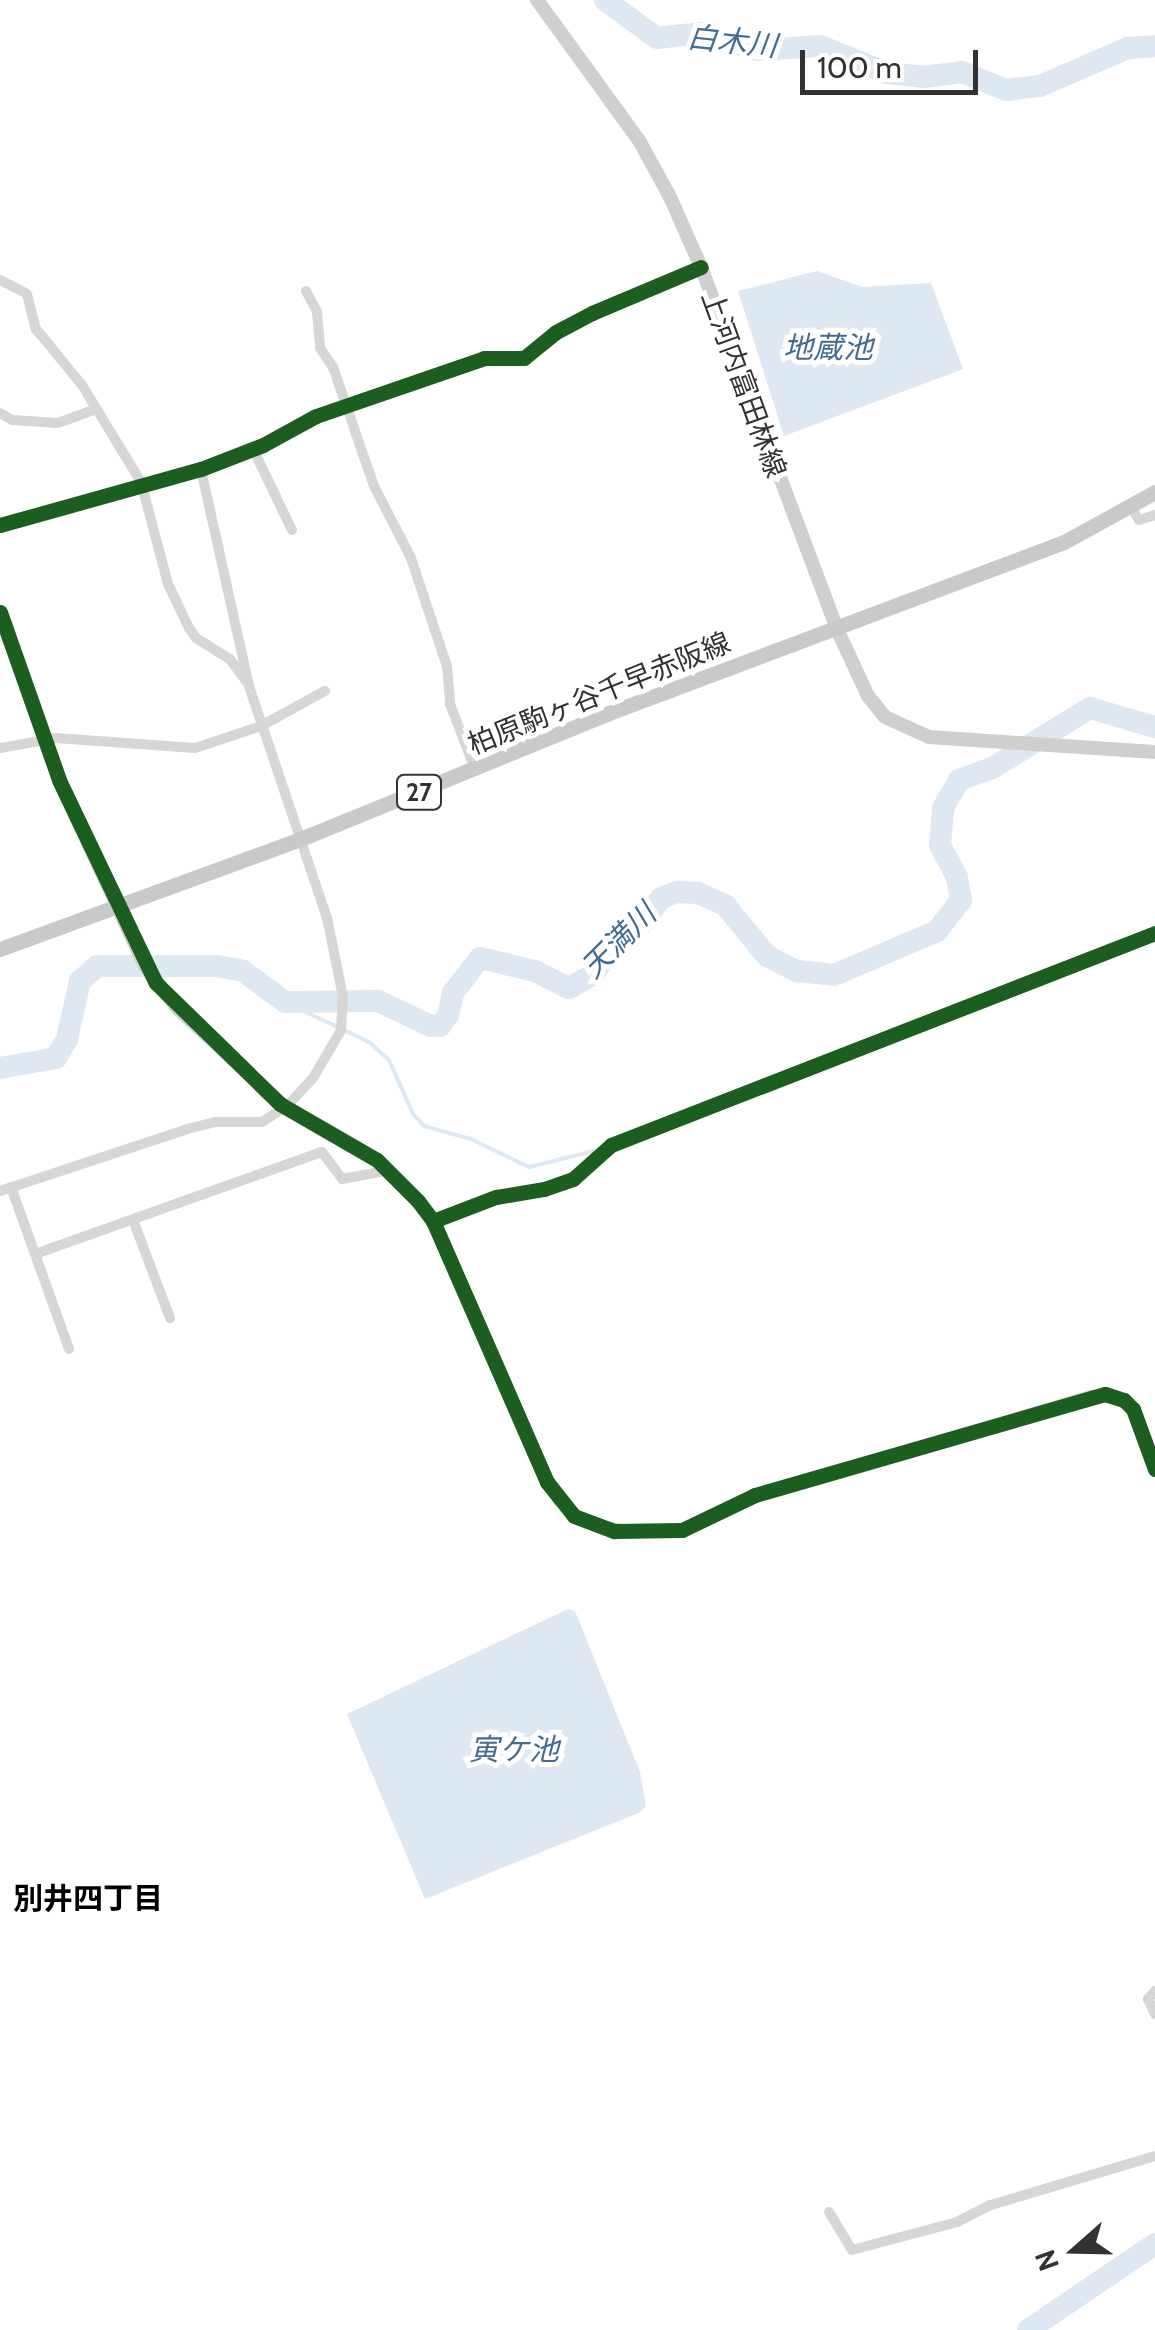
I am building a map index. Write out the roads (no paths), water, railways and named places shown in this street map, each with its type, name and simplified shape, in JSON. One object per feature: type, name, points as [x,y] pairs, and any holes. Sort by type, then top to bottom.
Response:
[{"type":"main road","name":"柏原駒ヶ谷千早赤阪線","points":[[0,950],[298,840],[609,713],[1064,542],[1155,492]]},
{"type":"street","name":"上河内富田林線","points":[[537,0],[640,142],[702,267],[836,627],[868,696],[884,717],[929,738],[1155,752]]},
{"type":"street","points":[[0,525],[141,482],[201,469],[254,448],[316,416],[484,358],[524,358],[556,332],[592,313],[702,267]]},
{"type":"street","points":[[0,280],[27,294],[36,329],[82,385],[141,482],[168,584],[189,628],[196,638],[230,659],[248,686]]},
{"type":"street","points":[[306,292],[317,312],[320,348],[333,367],[374,486],[412,558],[430,627],[447,666],[450,704],[476,770]]},
{"type":"street","points":[[0,413],[12,420],[58,422],[96,409]]},
{"type":"street","points":[[254,448],[292,530]]},
{"type":"street","points":[[69,1349],[38,1266],[38,1253],[6,1189],[187,1129],[262,1122],[285,1107],[321,1065],[343,1016],[327,918],[248,686],[201,469]]},
{"type":"street","points":[[1132,508],[1140,520],[1155,515]]},
{"type":"street","points":[[0,612],[66,798],[146,966],[166,997],[285,1107],[390,1170],[432,1220],[547,1482],[558,1500],[588,1524],[644,1533],[682,1530],[755,1495],[1105,1394],[1124,1400],[1133,1409],[1155,1469]]},
{"type":"street","points":[[0,748],[44,739],[184,749],[261,726],[325,691]]},
{"type":"street","points":[[432,1220],[496,1197],[573,1179],[612,1145],[627,1138],[1155,933]]},
{"type":"street","points":[[38,1253],[322,1152],[342,1180],[390,1170]]},
{"type":"street","points":[[133,1220],[170,1318]]},
{"type":"street","points":[[1155,1991],[1148,1999],[1155,2014]]},
{"type":"street","points":[[829,2212],[852,2250],[958,2222],[1000,2202],[1155,2156]]},
{"type":"water","name":"地蔵池","points":[[817,271],[862,287],[931,283],[963,369],[784,436],[738,291]]},
{"type":"water","name":"寅ケ池","points":[[568,1609],[575,1611],[640,1772],[646,1806],[641,1812],[425,1899],[347,1714]]},
{"type":"waterway","name":"白木川","points":[[605,0],[657,38],[700,33],[758,50],[820,46],[887,73],[923,77],[962,72],[1006,90],[1040,86],[1128,48],[1155,46]]},
{"type":"waterway","name":"天満川","points":[[0,1068],[56,1058],[67,1039],[80,981],[97,966],[216,966],[243,971],[285,1002],[378,1001],[431,1026],[440,1026],[448,1015],[453,993],[480,958],[535,971],[569,988],[594,974],[611,947],[642,924],[661,898],[677,892],[698,893],[725,905],[767,956],[797,971],[834,975],[937,931],[961,900],[957,877],[940,845],[943,808],[959,780],[994,767],[1090,708],[1155,727]]},
{"type":"waterway","points":[[285,1002],[369,1042],[389,1060],[413,1114],[424,1126],[471,1139],[529,1167],[594,1151]]},
{"type":"waterway","points":[[1028,2330],[1155,2244]]},
{"type":"district","name":"別井四丁目","points":[[88,1899]]}]
